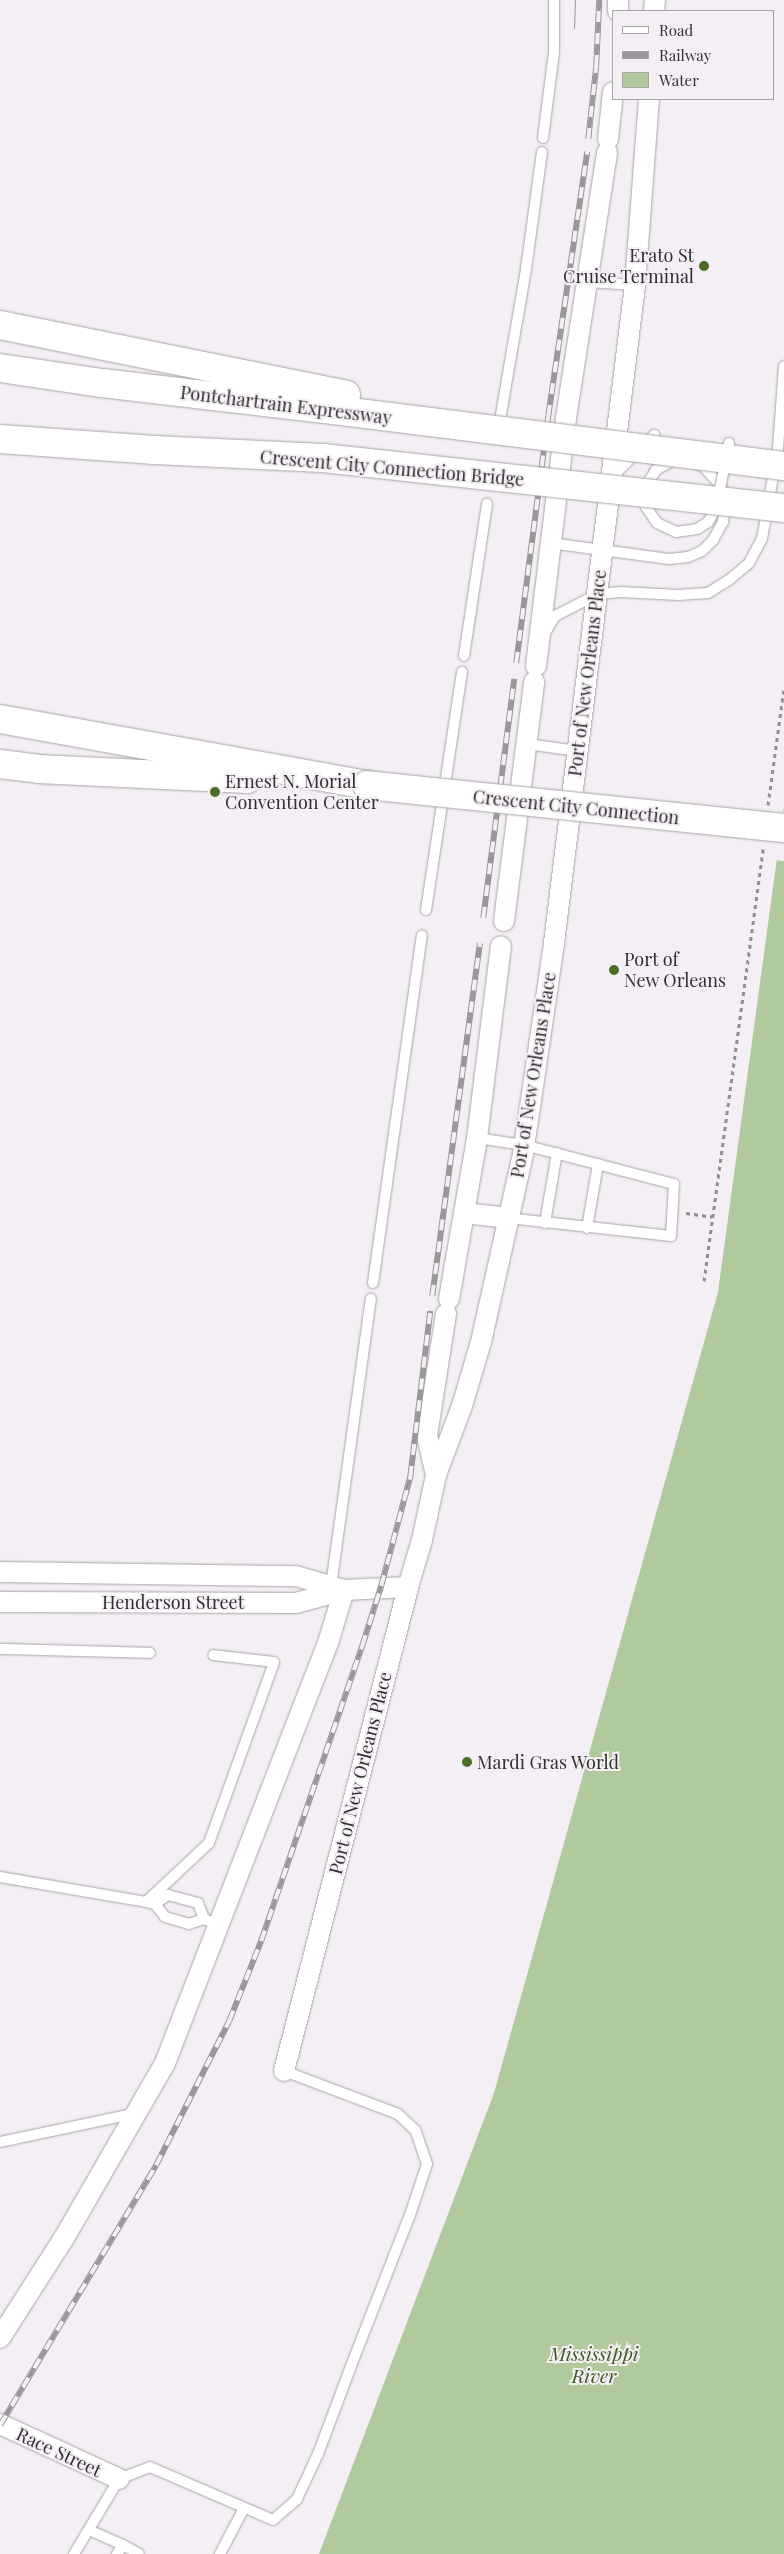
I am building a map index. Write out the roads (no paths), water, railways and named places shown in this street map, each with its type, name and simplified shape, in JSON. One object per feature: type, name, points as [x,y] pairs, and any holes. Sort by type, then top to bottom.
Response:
[{"type":"highway","points":[[0,325],[572,440],[784,466]]},
{"type":"highway","name":"Pontchartrain Expressway","points":[[0,368],[102,383],[572,440]]},
{"type":"highway","name":"Crescent City Connection Bridge","points":[[0,439],[155,450],[323,458],[784,508]]},
{"type":"highway","points":[[0,719],[367,785]]},
{"type":"highway","points":[[0,764],[38,769],[367,785]]},
{"type":"highway","name":"Crescent City Connection","points":[[367,785],[771,829]]},
{"type":"street","points":[[504,921],[550,543],[608,145],[612,100]]},
{"type":"street","name":"Port of New Orleans Place","points":[[284,2072],[408,1587],[422,1540],[436,1475],[462,1406],[478,1351],[524,1145],[554,943],[635,285],[649,100]]},
{"type":"street","name":"Port of New Orleans Place","points":[[436,1475],[428,1435],[447,1307],[477,1138],[502,946]]},
{"type":"street","points":[[464,1213],[509,1218]]},
{"type":"street","name":"Henderson Street","points":[[0,1572],[296,1576],[337,1588],[408,1587]]},
{"type":"street","points":[[171,1575],[171,1602]]},
{"type":"street","points":[[0,2338],[64,2238],[165,2063],[211,1922],[328,1643],[337,1588]]},
{"type":"street","name":"Henderson Street","points":[[0,1602],[296,1604],[337,1588]]},
{"type":"street","name":"Race Street","points":[[0,2424],[119,2479]]},
{"type":"lane","points":[[543,138],[554,52],[554,0]]},
{"type":"lane","points":[[500,420],[526,269],[542,152]]},
{"type":"lane","points":[[588,282],[635,285]]},
{"type":"lane","points":[[538,645],[555,616],[598,594],[621,592],[678,595],[708,593],[729,580],[749,563],[764,530],[778,448],[784,366]]},
{"type":"lane","points":[[611,478],[654,435]]},
{"type":"lane","points":[[550,543],[669,560],[688,557],[702,551],[713,540],[723,522],[726,498],[721,486],[716,480],[711,474],[705,468],[690,460],[671,461],[656,470],[646,486],[646,507],[657,523],[676,532],[697,529],[708,522],[714,512],[718,500],[720,489],[722,480],[723,471],[729,443]]},
{"type":"lane","points":[[464,656],[487,504]]},
{"type":"lane","points":[[426,910],[462,672]]},
{"type":"lane","points":[[527,744],[578,751]]},
{"type":"lane","points":[[373,1283],[422,935]]},
{"type":"lane","points":[[477,1138],[524,1145],[674,1184],[671,1236],[509,1218]]},
{"type":"lane","points":[[545,1223],[556,1153]]},
{"type":"lane","points":[[587,1228],[598,1164]]},
{"type":"lane","points":[[337,1588],[371,1299]]},
{"type":"lane","points":[[0,1649],[150,1653]]},
{"type":"lane","points":[[151,1903],[209,1843],[274,1662],[213,1655]]},
{"type":"lane","points":[[0,1877],[151,1903],[168,1895],[198,1904],[211,1922]]},
{"type":"lane","points":[[151,1903],[164,1916],[189,1924],[211,1922]]},
{"type":"lane","points":[[74,2554],[119,2479],[150,2467],[272,2520],[297,2499],[318,2454],[350,2366],[410,2215],[426,2164],[414,2130],[398,2114],[284,2072]]},
{"type":"lane","points":[[0,2142],[137,2112]]},
{"type":"lane","points":[[220,2554],[244,2508]]},
{"type":"lane","points":[[89,2530],[120,2550],[139,2554]]},
{"type":"water","name":"Mississippi River","points":[[784,806],[784,2554],[319,2554],[494,2093],[718,1292]]},
{"type":"tram line","points":[[574,28],[575,0]]},
{"type":"railway","points":[[588,139],[596,66],[599,0]]},
{"type":"railway","points":[[516,663],[548,416],[587,152]]},
{"type":"railway","points":[[483,918],[514,679]]},
{"type":"railway","points":[[432,1296],[480,943]]},
{"type":"railway","points":[[0,2425],[156,2165],[229,2021],[261,1941],[381,1586],[410,1477],[430,1311]]},
{"type":"place","name":"Erato St Cruise Terminal","points":[[704,266]]},
{"type":"place","name":"Ernest N. Morial Convention Center","points":[[215,792]]},
{"type":"place","name":"Port of New Orleans","points":[[614,970]]},
{"type":"place","name":"Mardi Gras World","points":[[467,1762]]}]
